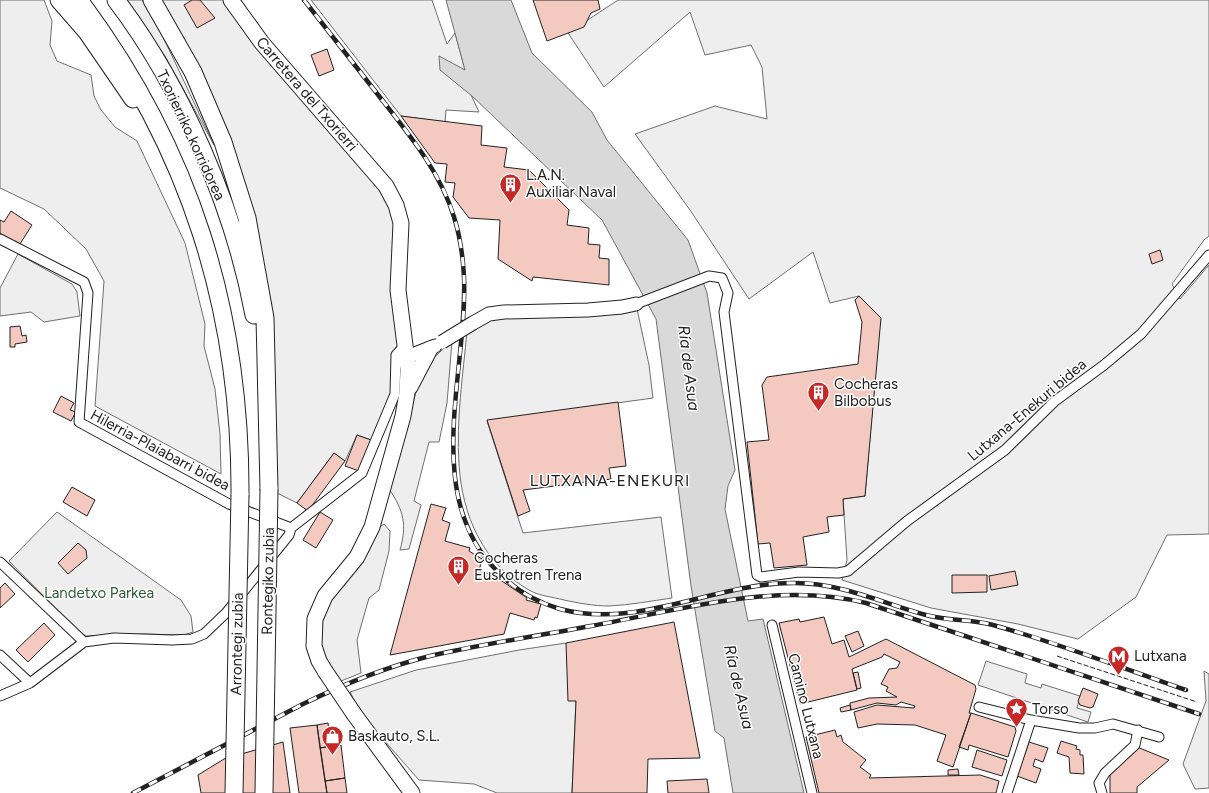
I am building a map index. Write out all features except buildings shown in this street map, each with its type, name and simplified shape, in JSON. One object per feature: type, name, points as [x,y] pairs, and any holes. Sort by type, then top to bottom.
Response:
[{"type":"highway","points":[[59,0],[87,32],[174,159]]},
{"type":"highway","name":"Txorierriko korridorea","points":[[79,0],[130,73],[152,113],[174,159],[197,218],[214,275],[226,326],[236,395],[240,446],[240,496]]},
{"type":"highway","name":"Txorierriko korridorea","points":[[116,0],[156,59],[173,89],[205,158],[228,218],[242,262],[253,311],[262,362],[268,422]]},
{"type":"highway","points":[[152,0],[193,72],[223,142],[247,218],[265,318],[268,422]]},
{"type":"highway","name":"Rontegiko zubia","points":[[266,673],[269,489],[268,422]]},
{"type":"highway","name":"Arrontegi zubia","points":[[234,793],[240,496]]},
{"type":"highway","name":"Arrontegi zubia","points":[[264,793],[266,673]]},
{"type":"main road","name":"Carretera del Txorierri","points":[[231,0],[262,43],[386,186],[396,205],[401,223],[398,290],[406,351],[407,393]]},
{"type":"main road","points":[[412,793],[354,714],[318,660],[314,646],[314,619],[325,596],[357,557],[372,527],[404,416],[407,393],[436,346]]},
{"type":"street","name":"Hilerria-Plaiabarri bidea","points":[[0,240],[84,282],[88,293],[79,422],[229,504],[291,528]]},
{"type":"street","name":"Lutxana-Enekuri bidea","points":[[639,303],[709,276],[722,278],[728,293],[724,312],[758,575],[761,577],[799,572],[838,573],[848,571],[907,521],[1005,450],[1055,401],[1104,365],[1141,334],[1209,256]]},
{"type":"street","points":[[0,696],[30,683],[84,642],[114,638],[186,639],[204,634],[226,613],[289,535],[291,528],[362,473],[395,394],[396,355],[406,351],[436,346],[489,314],[504,312],[588,310],[622,307],[639,303]]},
{"type":"street","points":[[0,562],[84,642]]},
{"type":"street","name":"Camino Lutxana","points":[[772,625],[812,793]]},
{"type":"street","points":[[0,655],[30,683]]},
{"type":"street","points":[[979,707],[1031,720],[1079,728],[1095,728],[1114,724],[1159,737]]},
{"type":"street","points":[[1007,793],[1031,720]]},
{"type":"street","points":[[1102,793],[1099,783],[1105,773],[1135,745],[1138,730]]},
{"type":"green space","points":[[0,0],[44,0],[52,21],[50,45],[57,61],[91,75],[94,96],[101,110],[115,127],[137,141],[185,243],[205,324],[204,346],[215,389],[220,434],[221,474],[95,406],[104,281],[86,249],[44,209],[0,188]]},
{"type":"green space","points":[[125,0],[142,0],[157,24],[214,145],[165,56]]},
{"type":"green space","points":[[152,0],[231,0],[396,205],[405,345],[396,355],[395,394],[371,440],[357,435],[345,461],[334,453],[297,503],[269,489],[265,318],[223,142]]},
{"type":"green space","points":[[311,0],[432,0],[447,44],[455,33],[465,70],[458,67],[479,112],[446,110],[445,122],[401,116]]},
{"type":"green space","points":[[618,0],[1209,0],[1209,236],[1204,240],[1172,284],[1180,299],[1209,265],[1209,534],[1167,535],[1136,597],[1078,639],[1018,624],[931,608],[842,580],[847,560],[843,499],[865,496],[880,318],[859,296],[830,303],[813,252],[749,299],[690,210],[635,134],[715,106],[767,119],[762,67],[751,45],[705,55],[690,12],[604,87],[568,33]]},
{"type":"green space","points":[[18,254],[72,284],[77,292],[80,316],[44,322],[31,312],[0,316],[0,288]]},
{"type":"green space","points":[[636,304],[649,365],[653,398],[487,421],[523,533],[661,517],[672,598],[625,605],[603,606],[537,594],[513,579],[499,567],[487,552],[470,519],[465,502],[459,464],[458,431],[467,331],[489,314]]},
{"type":"green space","points":[[452,341],[447,403],[439,442],[429,442],[414,501],[421,505],[409,549],[400,550],[404,526],[403,518],[398,504],[389,489],[418,385],[429,362]]},
{"type":"green space","name":"Landetxo Parkea","points":[[57,512],[181,600],[191,616],[193,632],[184,635],[145,634],[86,636],[80,633],[9,561]]},
{"type":"green space","points":[[384,524],[390,531],[389,551],[379,590],[369,598],[357,640],[361,673],[341,681],[324,661],[319,650],[321,612],[378,528]]},
{"type":"green space","points":[[566,643],[576,701],[572,793],[497,793],[474,784],[419,780],[361,714],[350,692],[416,670],[519,650]]},
{"type":"green space","points":[[986,661],[1027,674],[1025,683],[1041,688],[1042,684],[1080,696],[1077,708],[1091,712],[1088,722],[978,685]]},
{"type":"green space","points":[[1204,671],[1209,674],[1209,788],[1195,789],[1183,764],[1206,701]]},
{"type":"water","name":"Ría de Asua","points":[[446,0],[511,0],[532,53],[592,112],[607,140],[688,240],[707,293],[735,470],[728,486],[725,509],[748,621],[763,619],[804,793],[733,793],[724,738],[715,731],[691,586],[656,319],[602,220],[472,96],[440,70],[439,56],[465,70]]},
{"type":"railway","points":[[304,0],[422,153],[432,168],[448,200],[458,232],[464,277],[463,314],[454,431],[454,469],[460,506],[474,540],[497,571],[511,584],[534,599],[551,606],[590,614],[619,614],[648,610],[765,585],[795,583],[829,586],[861,594],[926,615],[993,625],[1066,648],[1186,690]]},
{"type":"railway","points":[[133,793],[303,704],[350,683],[397,665],[430,656],[470,648],[694,606],[763,596],[797,595],[832,597],[866,603],[1199,714]]},
{"type":"fence","points":[[1057,656],[1197,702]]},
{"type":"place","name":"L.A.N. Auxiliar Naval","points":[[510,204]]},
{"type":"place","name":"Cocheras Bilbobus","points":[[819,412]]},
{"type":"place","name":"Cocheras Euskotren Trena","points":[[459,586]]},
{"type":"place","name":"Lutxana","points":[[1118,676]]},
{"type":"place","name":"Torso","points":[[1016,728]]},
{"type":"place","name":"Baskauto, S.L.","points":[[332,756]]},
{"type":"district","name":"LUTXANA-ENEKURI","points":[[610,480]]}]
